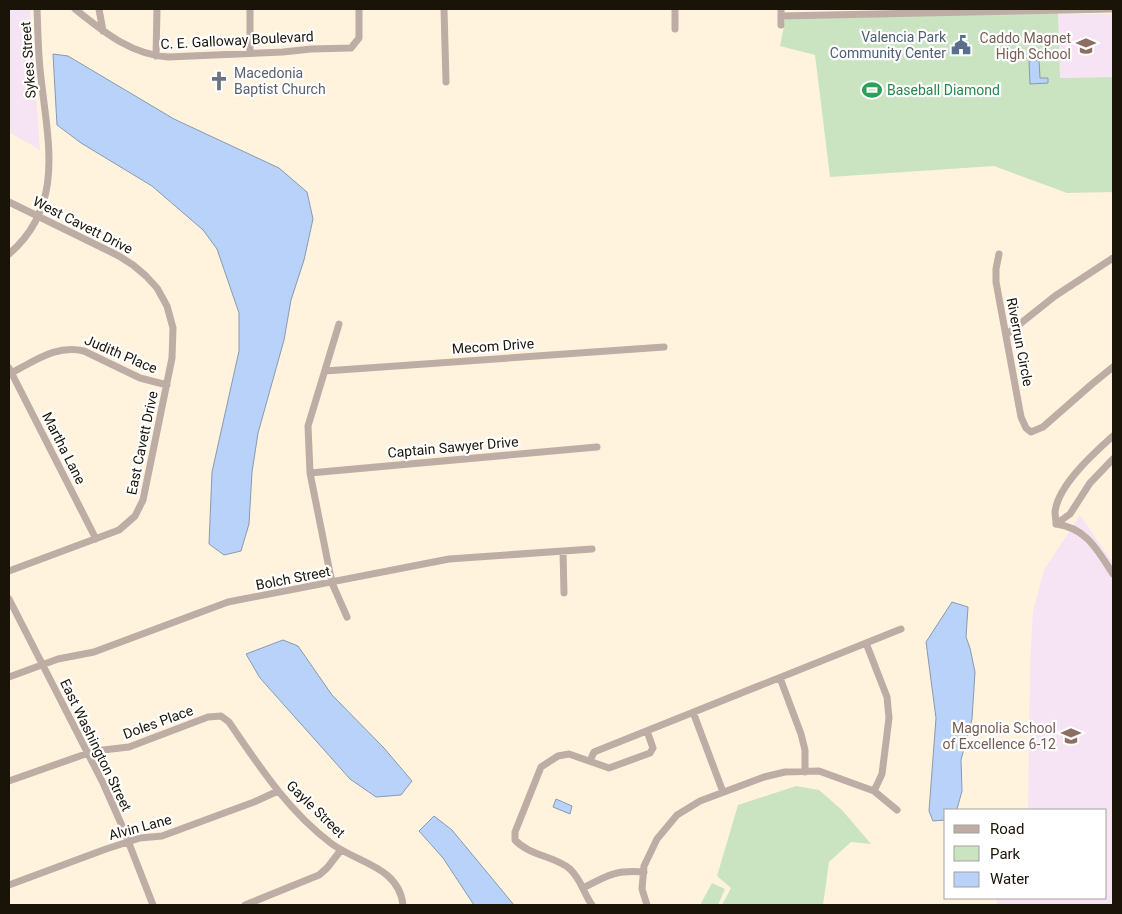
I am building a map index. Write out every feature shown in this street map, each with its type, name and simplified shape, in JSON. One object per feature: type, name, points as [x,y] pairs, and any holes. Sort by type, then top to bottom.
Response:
[{"type":"street","name":"Sykes Street","points":[[9,254],[24,239],[38,216],[45,201],[49,179],[49,147],[39,53],[38,9]]},
{"type":"street","name":"C. E. Galloway Boulevard","points":[[75,9],[103,31],[139,52],[168,57],[283,52],[311,48],[348,49],[353,47],[359,38],[359,9]]},
{"type":"street","points":[[99,9],[103,31]]},
{"type":"street","points":[[156,56],[158,9]]},
{"type":"street","points":[[250,9],[250,53]]},
{"type":"street","points":[[444,9],[446,82]]},
{"type":"street","points":[[675,9],[675,29]]},
{"type":"street","points":[[781,25],[781,12],[995,12],[1113,9]]},
{"type":"street","name":"West Cavett Drive","points":[[9,202],[119,256],[133,265],[157,288],[167,306],[173,328],[173,350],[167,385]]},
{"type":"street","name":"Riverrun Circle","points":[[999,254],[995,276],[1022,417],[1026,428],[1031,432],[1044,427],[1085,389],[1113,368]]},
{"type":"street","points":[[1006,335],[1055,296],[1113,258]]},
{"type":"street","points":[[339,324],[308,426],[310,473],[332,583],[347,617]]},
{"type":"street","name":"Mecom Drive","points":[[325,371],[664,347]]},
{"type":"street","name":"Judith Place","points":[[10,370],[55,351],[75,348],[84,350],[140,378],[167,385]]},
{"type":"street","name":"Martha Lane","points":[[10,370],[96,539]]},
{"type":"street","name":"East Cavett Drive","points":[[9,571],[119,530],[135,516],[141,506],[167,385]]},
{"type":"street","points":[[1056,524],[1055,511],[1068,483],[1085,463],[1113,436]]},
{"type":"street","name":"Captain Sawyer Drive","points":[[310,473],[597,447]]},
{"type":"street","points":[[1056,524],[1070,514],[1090,483],[1113,459]]},
{"type":"street","points":[[1056,524],[1068,525],[1088,538],[1113,574]]},
{"type":"street","name":"Bolch Street","points":[[9,677],[58,658],[94,652],[228,602],[449,559],[592,548]]},
{"type":"street","points":[[563,551],[564,593]]},
{"type":"street","name":"East Washington Street","points":[[9,599],[107,792],[129,842],[153,905]]},
{"type":"street","points":[[590,761],[594,752],[901,630]]},
{"type":"street","points":[[866,644],[887,697],[889,718],[882,774],[874,792]]},
{"type":"street","points":[[780,678],[801,734],[805,750],[805,772]]},
{"type":"street","points":[[693,712],[723,792]]},
{"type":"street","name":"Doles Place","points":[[9,781],[88,753],[129,747],[214,716],[220,716],[229,722]]},
{"type":"street","name":"Gayle Street","points":[[229,722],[278,791],[296,812],[330,843],[384,872],[395,882],[404,905]]},
{"type":"street","points":[[592,905],[581,881],[568,868],[522,847],[515,840],[515,832],[541,767],[558,756],[569,754],[609,768],[650,753],[653,748],[647,731]]},
{"type":"street","points":[[647,905],[642,889],[644,866],[657,838],[677,815],[700,801],[723,792],[764,777],[785,772],[819,772],[874,792],[897,810]]},
{"type":"street","name":"Alvin Lane","points":[[9,885],[140,838],[162,836],[254,802],[278,791]]},
{"type":"street","points":[[245,905],[319,875],[341,850]]},
{"type":"street","points":[[583,888],[612,873],[644,872]]},
{"type":"shaded area","points":[[9,9],[30,9],[40,150],[9,132]]},
{"type":"shaded area","name":"Caddo Magnet High School","points":[[1058,14],[1113,14],[1113,77],[1060,78]]},
{"type":"shaded area","name":"Magnolia School of Excellence 6-12","points":[[1080,515],[1113,563],[1113,905],[997,905],[996,899],[1107,899],[1107,809],[1028,809],[1030,662],[1033,611],[1044,570]]},
{"type":"green space","points":[[1058,10],[1060,78],[1113,77],[1113,192],[1067,193],[994,166],[830,177],[815,55],[780,46],[786,16]]},
{"type":"green space","points":[[796,786],[819,790],[842,810],[871,844],[851,842],[829,862],[823,905],[722,905],[731,888],[717,876],[738,805]]},
{"type":"green space","points":[[712,883],[725,889],[718,905],[700,905]]},
{"type":"water","points":[[53,54],[68,56],[174,119],[279,168],[307,192],[313,219],[304,260],[291,300],[284,340],[258,433],[252,472],[249,524],[241,551],[224,555],[209,544],[212,472],[239,351],[239,313],[217,249],[203,230],[152,186],[81,143],[57,125]]},
{"type":"water","points":[[1039,60],[1040,78],[1048,78],[1048,83],[1030,84],[1029,61]]},
{"type":"water","points":[[952,602],[968,607],[966,637],[975,672],[972,719],[961,760],[962,791],[957,809],[944,809],[944,820],[933,821],[929,811],[936,718],[926,642]]},
{"type":"water","points":[[283,640],[298,646],[332,695],[384,748],[412,781],[401,795],[376,797],[350,779],[260,678],[246,654]]},
{"type":"water","points":[[556,799],[572,806],[570,814],[553,807]]},
{"type":"water","points":[[434,816],[452,830],[514,905],[474,905],[443,858],[419,831]]},
{"type":"place","name":"Valencia Park Community Center","points":[[961,45]]},
{"type":"place","name":"Caddo Magnet High School","points":[[1086,46]]},
{"type":"place","name":"Macedonia Baptist Church","points":[[219,81]]},
{"type":"place","name":"Baseball Diamond","points":[[872,90]]},
{"type":"place","name":"Magnolia School of Excellence 6-12","points":[[1071,736]]}]
